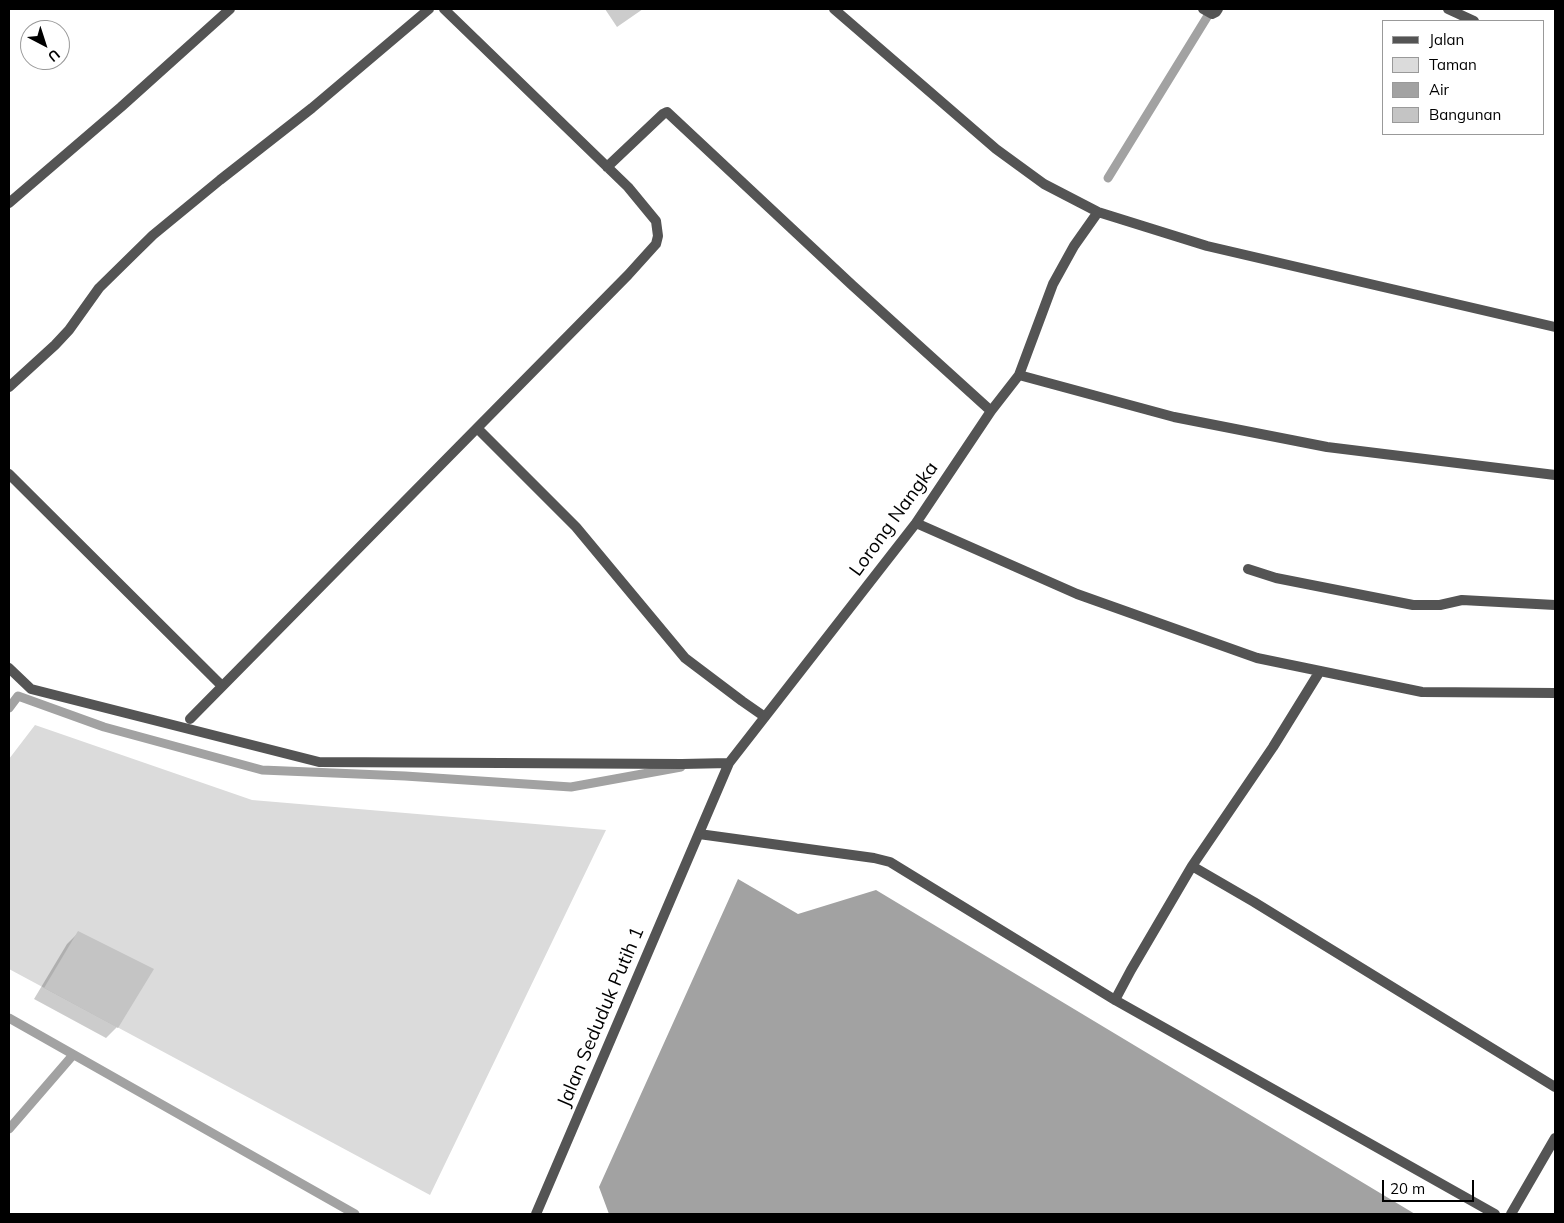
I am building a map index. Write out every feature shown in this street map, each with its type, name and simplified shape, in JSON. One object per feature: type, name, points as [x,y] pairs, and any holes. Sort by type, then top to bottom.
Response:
[{"type":"street","points":[[9,203],[121,107],[230,9]]},
{"type":"street","points":[[9,387],[55,345],[69,330],[99,288],[153,235],[312,108],[429,9]]},
{"type":"street","points":[[190,718],[478,428],[656,244],[658,236],[656,221],[628,187],[444,9]]},
{"type":"street","points":[[834,9],[996,149],[1044,184],[1098,212],[1207,246],[1555,327]]},
{"type":"street","points":[[1448,9],[1472,20]]},
{"type":"street","points":[[607,167],[667,112],[852,285],[991,411]]},
{"type":"street","name":"Lorong Nangka","points":[[699,834],[725,763],[762,714],[916,523],[991,411],[1019,375],[1053,284],[1074,246],[1098,212]]},
{"type":"street","points":[[1019,375],[1174,418],[1317,445],[1555,475]]},
{"type":"street","points":[[478,428],[576,528],[685,658],[762,714]]},
{"type":"street","points":[[9,474],[222,686]]},
{"type":"street","points":[[916,523],[1077,594],[1257,658],[1422,692],[1555,693]]},
{"type":"street","points":[[1248,569],[1276,578],[1413,605],[1440,605],[1462,600],[1555,605]]},
{"type":"street","points":[[9,668],[31,689],[319,762],[725,763]]},
{"type":"street","points":[[1115,1000],[1192,866],[1273,747],[1320,671]]},
{"type":"street","points":[[699,834],[874,858],[890,862],[1115,1000],[1495,1214]]},
{"type":"street","name":"Jalan Seduduk Putih 1","points":[[536,1214],[699,834]]},
{"type":"street","points":[[1192,866],[1555,1087]]},
{"type":"street","points":[[1511,1214],[1555,1138]]},
{"type":"green space","points":[[35,725],[252,800],[606,830],[430,1195],[9,969],[9,759]]},
{"type":"water","points":[[738,879],[798,914],[876,890],[1415,1214],[609,1214],[599,1187]]},
{"type":"building","points":[[78,931],[154,969],[118,1028],[44,988]]},
{"type":"waterway","points":[[1108,178],[1212,9]]},
{"type":"waterway","points":[[9,708],[18,696],[104,727],[262,770],[405,776],[571,787],[681,767]]},
{"type":"waterway","points":[[9,1018],[355,1214]]},
{"type":"waterway","points":[[9,1129],[73,1055]]}]
